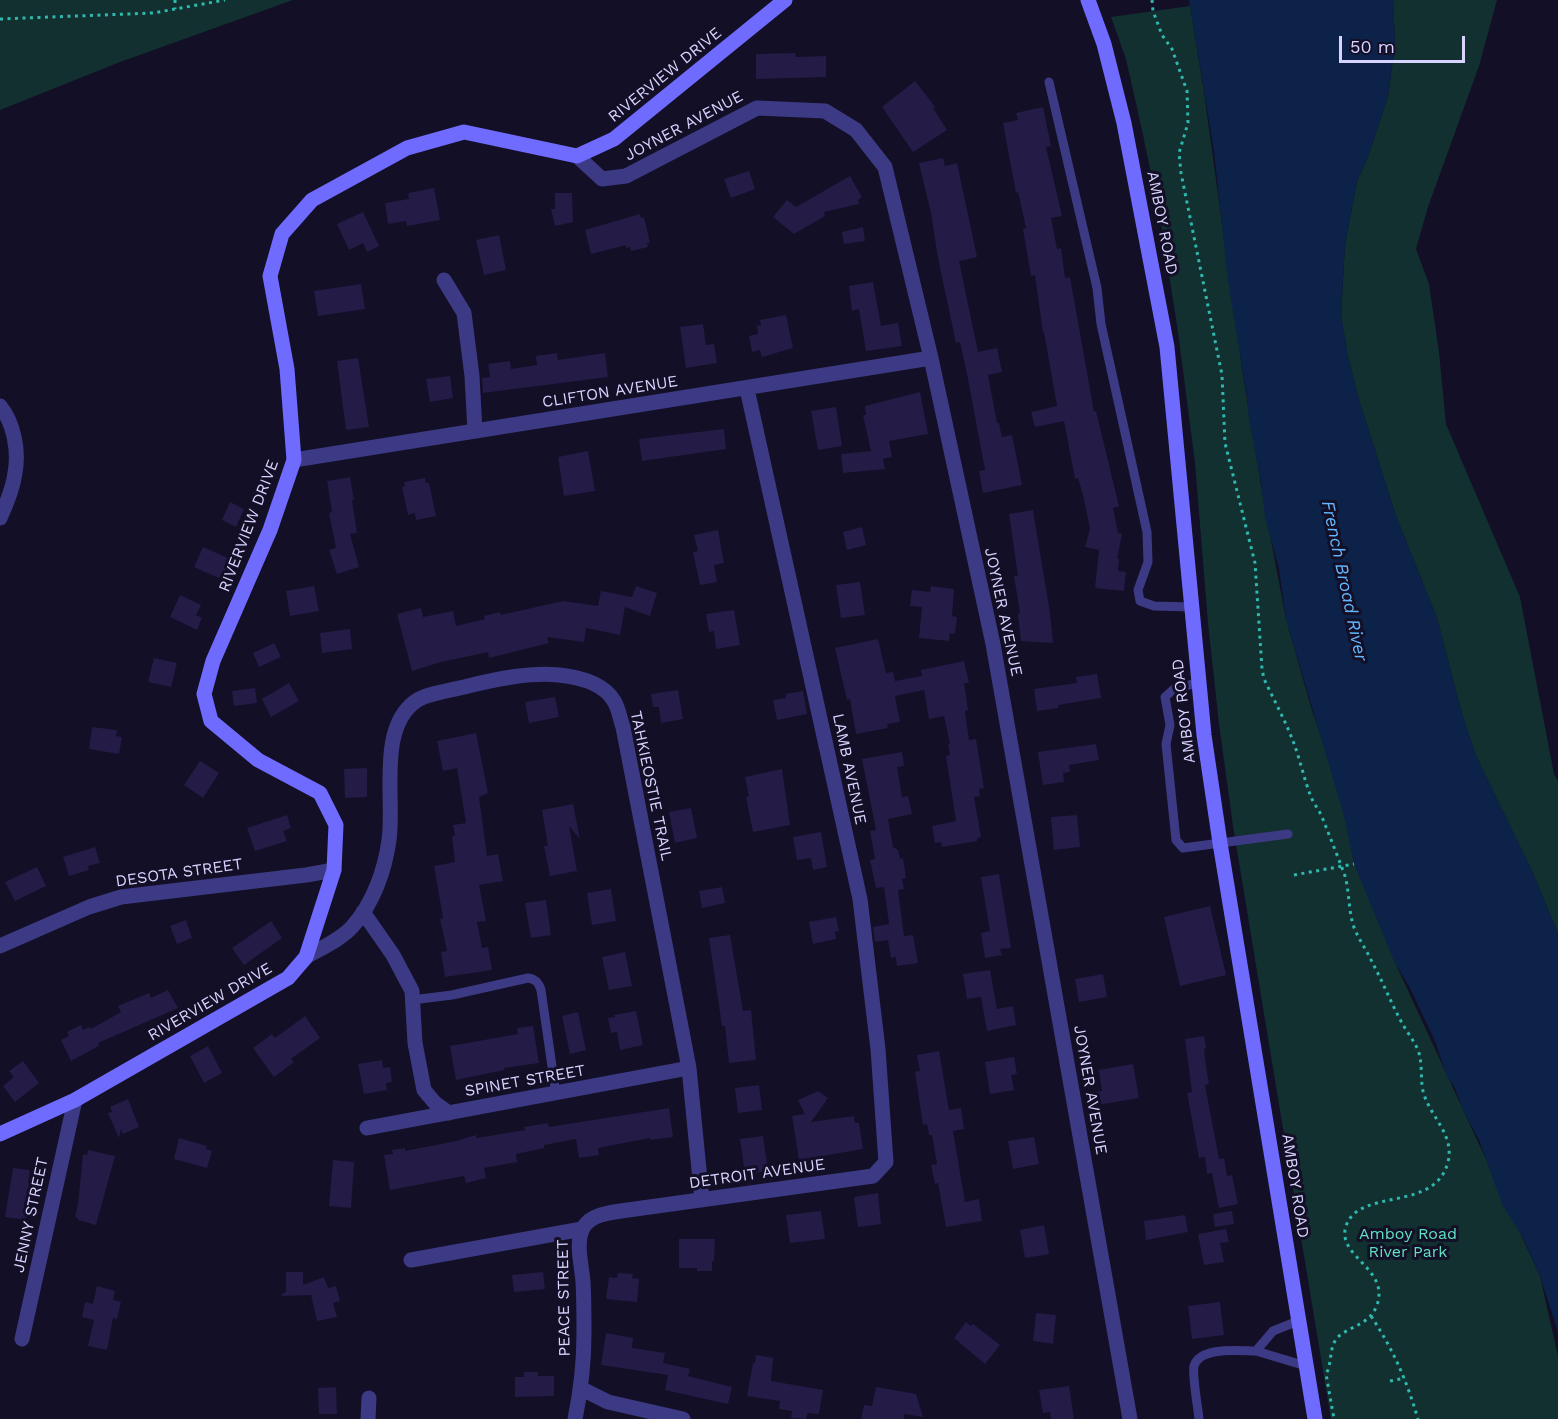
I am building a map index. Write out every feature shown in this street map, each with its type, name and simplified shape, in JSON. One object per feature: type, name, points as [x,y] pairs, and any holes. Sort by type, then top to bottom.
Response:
[{"type":"street","name":"RIVERVIEW DRIVE","points":[[0,1134],[75,1100],[288,978],[306,957],[334,870],[336,825],[320,793],[258,760],[225,734],[211,721],[204,694],[213,661],[270,530],[294,460],[287,369],[270,276],[282,234],[312,200],[407,148],[464,132],[578,156],[614,139],[785,0]]},
{"type":"street","name":"AMBOY ROAD","points":[[1088,0],[1104,44],[1121,112],[1158,293],[1173,397],[1198,683],[1220,843],[1315,1419]]},
{"type":"street","name":"JOYNER AVENUE","points":[[578,156],[602,179],[626,176],[757,108],[825,111],[856,130],[885,167],[931,358],[993,644],[1130,1419]]},
{"type":"street","points":[[444,280],[464,313],[472,376],[475,431]]},
{"type":"street","name":"CLIFTON AVENUE","points":[[294,460],[931,358]]},
{"type":"street","name":"LAMB AVENUE","points":[[747,388],[860,899],[878,1049],[886,1162]]},
{"type":"street","points":[[0,406],[7,415],[15,442],[15,473],[0,518]]},
{"type":"street","name":"TAHKIEOSTIE TRAIL","points":[[306,957],[351,928],[363,912],[382,873],[390,839],[391,755],[394,734],[403,714],[417,700],[490,681],[547,674],[580,678],[600,687],[614,701],[623,728],[689,1068],[702,1200]]},
{"type":"street","name":"DESOTA STREET","points":[[0,946],[89,907],[121,897],[294,877],[334,870]]},
{"type":"street","points":[[363,912],[393,955],[412,991],[415,1043],[424,1090],[435,1103],[449,1113]]},
{"type":"street","name":"SPINET STREET","points":[[367,1128],[689,1068]]},
{"type":"street","name":"JENNY STREET","points":[[22,1339],[75,1100]]},
{"type":"street","name":"DETROIT AVENUE","points":[[628,1210],[873,1176],[886,1162]]},
{"type":"street","name":"PEACE STREET","points":[[575,1419],[582,1389],[583,1292],[579,1246],[582,1229],[587,1222],[598,1216],[628,1210]]},
{"type":"street","points":[[411,1260],[582,1229]]},
{"type":"street","points":[[582,1389],[608,1402],[683,1419]]},
{"type":"street","points":[[368,1419],[369,1398]]},
{"type":"lane","points":[[1049,82],[1097,288],[1101,324],[1147,532],[1148,562],[1138,590],[1140,601],[1154,606],[1191,607]]},
{"type":"lane","points":[[1198,683],[1175,688],[1165,697],[1170,724],[1166,744],[1176,840],[1183,848],[1288,834]]},
{"type":"lane","points":[[412,1000],[452,995],[528,978],[534,979],[541,990],[556,1094]]},
{"type":"lane","points":[[1256,1351],[1273,1331],[1298,1321]]},
{"type":"lane","points":[[1200,1419],[1193,1368],[1204,1355],[1224,1351],[1256,1351],[1306,1366]]},
{"type":"path","points":[[175,0],[175,9]]},
{"type":"path","points":[[0,19],[153,13],[225,0]]},
{"type":"path","points":[[1152,0],[1153,11],[1162,35],[1172,49],[1187,91],[1188,123],[1179,153],[1181,173],[1222,375],[1225,443],[1256,563],[1264,679],[1293,740],[1312,798],[1341,867],[1348,888],[1356,931],[1402,1024],[1417,1048],[1424,1094],[1449,1146],[1448,1161],[1443,1173],[1430,1187],[1414,1195],[1361,1209],[1348,1221],[1345,1232],[1348,1246],[1371,1270],[1378,1284],[1377,1305],[1371,1316],[1358,1327],[1340,1336],[1333,1344],[1330,1368],[1326,1374],[1334,1419]]},
{"type":"path","points":[[1294,875],[1354,864]]},
{"type":"path","points":[[1371,1316],[1390,1345],[1405,1377],[1418,1419]]},
{"type":"path","points":[[1390,1381],[1405,1377]]},
{"type":"green space","points":[[0,0],[293,0],[120,62],[0,110]]},
{"type":"green space","points":[[1393,0],[1497,0],[1479,66],[1428,207],[1416,249],[1429,284],[1446,424],[1520,597],[1554,774],[1558,781],[1558,934],[1533,873],[1476,756],[1462,714],[1437,618],[1396,516],[1359,400],[1348,357],[1341,315],[1345,244],[1357,181],[1368,157],[1388,97],[1395,44]]},
{"type":"green space","name":"Amboy Road River Park","points":[[1190,6],[1242,369],[1286,619],[1311,707],[1398,969],[1540,1276],[1558,1356],[1558,1419],[1331,1419],[1233,826],[1208,623],[1195,463],[1160,217],[1126,59],[1111,17]]},
{"type":"water","name":"French Broad River","points":[[1189,0],[1393,0],[1395,44],[1388,97],[1368,157],[1357,181],[1345,244],[1341,315],[1348,357],[1359,400],[1396,516],[1437,618],[1462,714],[1476,756],[1533,873],[1558,934],[1558,1332],[1540,1276],[1523,1238],[1502,1204],[1479,1140],[1463,1110],[1454,1086],[1447,1077],[1435,1041],[1410,988],[1394,961],[1354,864],[1344,816],[1286,619],[1279,569],[1265,517],[1249,420],[1228,281],[1214,151]]},
{"type":"building","points":[[795,53],[796,57],[826,56],[826,77],[756,79],[756,54]]},
{"type":"building","points":[[915,81],[936,108],[933,108],[947,130],[913,152],[882,107]]},
{"type":"building","points":[[1043,107],[1051,146],[1046,147],[1062,216],[1051,218],[1057,249],[1061,248],[1065,278],[1070,277],[1094,412],[1096,411],[1119,506],[1113,508],[1118,533],[1122,534],[1117,559],[1119,559],[1118,571],[1126,572],[1124,591],[1095,588],[1099,550],[1085,547],[1090,529],[1078,478],[1075,479],[1064,421],[1035,427],[1031,412],[1057,406],[1035,275],[1031,276],[1023,229],[1026,228],[1018,192],[1016,193],[1003,123],[1018,120],[1016,113]]},
{"type":"building","points":[[943,158],[945,166],[957,163],[977,257],[959,261],[978,352],[997,348],[1002,372],[988,375],[997,423],[999,423],[1002,437],[1012,435],[1022,485],[983,493],[979,471],[985,470],[968,379],[960,342],[956,343],[919,163]]},
{"type":"building","points":[[749,171],[755,189],[731,198],[724,179]]},
{"type":"building","points":[[850,176],[862,197],[858,200],[859,204],[824,212],[825,216],[794,234],[773,217],[787,200],[796,207]]},
{"type":"building","points":[[434,188],[440,220],[407,226],[406,221],[388,224],[385,203],[409,199],[408,193]]},
{"type":"building","points":[[555,193],[572,193],[573,222],[555,226],[551,209],[555,209]]},
{"type":"building","points":[[363,212],[379,246],[367,252],[363,243],[349,250],[337,224]]},
{"type":"building","points":[[640,214],[641,218],[644,217],[650,243],[647,243],[648,247],[631,251],[630,247],[626,248],[626,245],[591,254],[585,230]]},
{"type":"building","points":[[863,227],[865,241],[844,244],[842,232]]},
{"type":"building","points":[[499,235],[506,270],[484,275],[476,240]]},
{"type":"building","points":[[873,282],[881,326],[898,323],[902,346],[866,351],[859,309],[852,311],[849,286]]},
{"type":"building","points":[[361,284],[365,309],[318,316],[314,291]]},
{"type":"building","points":[[786,315],[793,348],[762,357],[760,350],[752,352],[749,336],[758,334],[757,326],[761,325],[760,320]]},
{"type":"building","points":[[703,324],[706,345],[714,344],[717,363],[686,368],[680,327]]},
{"type":"building","points":[[557,353],[558,360],[605,353],[608,377],[483,393],[482,378],[490,377],[488,364],[510,361],[511,369],[537,365],[536,356]]},
{"type":"building","points":[[358,358],[369,427],[346,430],[337,361]]},
{"type":"building","points":[[450,376],[453,398],[430,402],[426,379]]},
{"type":"building","points":[[920,392],[928,434],[889,441],[892,457],[883,459],[885,469],[843,473],[841,454],[871,451],[863,415],[866,415],[865,406]]},
{"type":"building","points":[[836,407],[842,446],[818,450],[811,411]]},
{"type":"building","points":[[724,429],[726,449],[642,461],[639,439]]},
{"type":"building","points":[[588,451],[595,491],[564,496],[558,457]]},
{"type":"building","points":[[350,477],[357,533],[350,534],[359,567],[337,574],[329,550],[336,548],[329,513],[332,512],[327,481]]},
{"type":"building","points":[[425,478],[426,483],[429,483],[436,516],[416,520],[415,513],[408,515],[402,487],[405,486],[404,482]]},
{"type":"building","points":[[230,502],[244,509],[236,527],[222,520]]},
{"type":"building","points":[[1033,510],[1053,643],[1021,641],[1018,614],[1020,613],[1014,576],[1018,576],[1009,514]]},
{"type":"building","points":[[862,527],[866,545],[847,550],[843,532]]},
{"type":"building","points":[[718,530],[724,563],[714,565],[717,582],[700,585],[693,552],[698,551],[694,535]]},
{"type":"building","points":[[203,547],[230,559],[221,579],[194,567]]},
{"type":"building","points":[[860,582],[865,615],[841,618],[836,585]]},
{"type":"building","points":[[314,586],[319,611],[290,616],[286,591]]},
{"type":"building","points":[[636,586],[657,593],[650,616],[625,607],[620,635],[586,628],[584,642],[547,637],[549,643],[489,658],[488,652],[412,671],[397,614],[421,608],[423,617],[453,611],[456,626],[485,619],[484,616],[500,612],[501,615],[563,601],[598,606],[601,591],[632,597]]},
{"type":"building","points":[[931,586],[954,589],[952,616],[957,617],[955,634],[950,633],[949,641],[919,638],[922,607],[910,606],[912,590],[930,592]]},
{"type":"building","points":[[180,595],[201,605],[196,615],[202,618],[197,630],[170,617]]},
{"type":"building","points":[[734,610],[740,645],[716,649],[714,631],[709,632],[706,614]]},
{"type":"building","points":[[350,629],[352,649],[322,653],[320,633]]},
{"type":"building","points":[[878,639],[886,673],[893,672],[895,681],[922,676],[921,670],[964,661],[969,683],[964,683],[969,740],[976,739],[984,788],[979,789],[980,796],[974,797],[981,837],[977,838],[977,841],[942,847],[941,842],[935,843],[932,826],[956,821],[946,756],[950,755],[948,744],[950,744],[944,716],[929,719],[924,690],[895,696],[900,722],[887,724],[888,728],[856,734],[850,699],[847,700],[835,648]]},
{"type":"building","points":[[274,643],[281,657],[259,667],[253,653]]},
{"type":"building","points":[[154,658],[177,663],[171,687],[148,682]]},
{"type":"building","points":[[1097,674],[1101,698],[1037,711],[1034,689],[1077,683],[1076,677]]},
{"type":"building","points":[[289,683],[299,701],[271,717],[262,699]]},
{"type":"building","points":[[255,688],[257,703],[234,706],[232,691]]},
{"type":"building","points":[[678,690],[683,719],[661,723],[659,707],[653,707],[651,694]]},
{"type":"building","points":[[803,691],[807,714],[777,720],[773,700],[786,698],[786,694]]},
{"type":"building","points":[[555,697],[559,717],[529,723],[525,702]]},
{"type":"building","points":[[92,727],[117,730],[116,736],[122,737],[119,754],[89,749]]},
{"type":"building","points":[[476,733],[488,793],[479,797],[487,856],[498,854],[503,881],[479,885],[486,921],[477,922],[482,948],[488,947],[492,970],[445,977],[441,952],[447,951],[440,919],[443,918],[434,866],[455,862],[453,825],[466,823],[457,768],[443,771],[437,741]]},
{"type":"building","points":[[1096,744],[1099,760],[1069,765],[1070,772],[1063,773],[1064,782],[1043,785],[1038,752]]},
{"type":"building","points":[[902,752],[904,766],[897,767],[902,797],[908,796],[912,814],[888,819],[893,847],[898,850],[900,859],[903,858],[906,878],[902,879],[904,889],[898,890],[904,936],[913,935],[918,963],[897,966],[896,957],[891,958],[888,940],[875,942],[873,927],[889,924],[884,887],[876,888],[870,860],[875,859],[870,831],[876,830],[862,759]]},
{"type":"building","points":[[200,761],[219,773],[203,798],[184,785]]},
{"type":"building","points":[[367,768],[367,797],[345,798],[344,769]]},
{"type":"building","points":[[782,769],[790,825],[753,832],[746,797],[749,796],[745,777]]},
{"type":"building","points":[[573,804],[580,839],[569,826],[577,871],[550,876],[544,846],[548,846],[542,810]]},
{"type":"building","points":[[691,808],[697,838],[675,843],[669,812]]},
{"type":"building","points":[[287,815],[291,828],[283,831],[287,841],[255,851],[247,828]]},
{"type":"building","points":[[1077,815],[1080,847],[1054,850],[1051,817]]},
{"type":"building","points":[[821,832],[827,867],[813,870],[811,858],[797,860],[793,837]]},
{"type":"building","points":[[95,847],[100,863],[88,866],[89,870],[69,876],[63,857]]},
{"type":"building","points":[[37,867],[46,886],[15,901],[5,882]]},
{"type":"building","points":[[999,874],[1011,948],[1000,949],[1002,955],[985,958],[981,933],[990,931],[981,877]]},
{"type":"building","points":[[722,887],[725,903],[702,908],[699,891]]},
{"type":"building","points":[[611,889],[616,921],[592,925],[587,893]]},
{"type":"building","points":[[546,900],[551,935],[531,938],[525,903]]},
{"type":"building","points":[[1210,906],[1226,975],[1180,986],[1164,917]]},
{"type":"building","points":[[836,917],[839,931],[835,932],[836,939],[813,944],[809,922]]},
{"type":"building","points":[[186,920],[192,938],[177,944],[170,926]]},
{"type":"building","points":[[271,921],[282,938],[244,965],[232,948]]},
{"type":"building","points":[[730,935],[743,1011],[751,1010],[756,1060],[729,1063],[725,1026],[722,1026],[709,938]]},
{"type":"building","points":[[625,952],[632,986],[609,990],[602,957]]},
{"type":"building","points":[[990,970],[997,1009],[1013,1006],[1016,1025],[987,1031],[981,997],[967,999],[963,974]]},
{"type":"building","points":[[1103,974],[1107,997],[1079,1002],[1075,979]]},
{"type":"building","points":[[168,990],[178,1008],[98,1043],[99,1046],[71,1061],[61,1040],[69,1036],[67,1032],[81,1025],[83,1030],[90,1027],[91,1029],[121,1012],[118,1006],[149,993],[151,998]]},
{"type":"building","points":[[636,1011],[643,1045],[620,1050],[617,1032],[611,1033],[608,1018]]},
{"type":"building","points":[[578,1012],[586,1050],[570,1054],[562,1016]]},
{"type":"building","points":[[305,1016],[320,1038],[291,1059],[294,1062],[274,1077],[253,1048],[272,1034],[275,1038]]},
{"type":"building","points":[[533,1026],[539,1063],[504,1068],[504,1070],[456,1080],[450,1046],[518,1034],[517,1028]]},
{"type":"building","points":[[1204,1036],[1209,1084],[1205,1085],[1219,1159],[1224,1158],[1227,1176],[1232,1175],[1238,1204],[1219,1208],[1212,1173],[1207,1174],[1205,1157],[1199,1158],[1187,1093],[1192,1092],[1185,1039]]},
{"type":"building","points":[[208,1046],[222,1073],[204,1083],[190,1056]]},
{"type":"building","points":[[939,1051],[949,1110],[961,1108],[964,1129],[953,1131],[965,1202],[979,1199],[982,1221],[946,1227],[938,1183],[935,1184],[931,1165],[937,1164],[932,1135],[929,1135],[927,1124],[923,1125],[915,1072],[920,1071],[917,1055]]},
{"type":"building","points":[[1014,1057],[1017,1074],[1011,1075],[1014,1090],[990,1094],[985,1062]]},
{"type":"building","points":[[382,1060],[383,1068],[390,1067],[392,1082],[386,1083],[387,1090],[364,1094],[358,1064]]},
{"type":"building","points":[[23,1061],[39,1083],[15,1102],[3,1086],[14,1077],[9,1071]]},
{"type":"building","points":[[1133,1064],[1139,1098],[1097,1105],[1095,1092],[1102,1091],[1099,1070]]},
{"type":"building","points":[[759,1085],[762,1110],[738,1113],[735,1088]]},
{"type":"building","points":[[818,1091],[828,1098],[811,1122],[854,1116],[855,1123],[859,1123],[863,1149],[799,1160],[792,1116],[805,1114],[798,1100]]},
{"type":"building","points":[[128,1099],[139,1127],[123,1134],[121,1129],[119,1138],[108,1113],[112,1112],[110,1107]]},
{"type":"building","points":[[669,1108],[673,1137],[650,1140],[650,1138],[598,1148],[599,1155],[579,1158],[576,1139],[544,1145],[544,1148],[516,1154],[517,1162],[484,1168],[486,1178],[466,1183],[464,1176],[390,1190],[384,1155],[393,1154],[392,1150],[405,1148],[405,1151],[476,1135],[477,1138],[525,1130],[524,1127],[548,1123],[549,1127]]},
{"type":"building","points":[[763,1136],[768,1171],[745,1174],[740,1139]]},
{"type":"building","points":[[1034,1137],[1039,1164],[1013,1169],[1008,1141]]},
{"type":"building","points":[[179,1138],[207,1146],[206,1149],[212,1151],[207,1168],[174,1159]]},
{"type":"building","points":[[88,1150],[115,1156],[96,1225],[75,1217],[83,1154],[87,1155]]},
{"type":"building","points":[[333,1160],[354,1162],[351,1208],[329,1206]]},
{"type":"building","points":[[13,1168],[30,1170],[28,1183],[32,1183],[26,1220],[5,1217]]},
{"type":"building","points":[[878,1193],[881,1224],[858,1227],[854,1197]]},
{"type":"building","points":[[821,1211],[825,1239],[790,1243],[786,1215]]},
{"type":"building","points":[[1232,1211],[1234,1224],[1215,1227],[1213,1214]]},
{"type":"building","points":[[1185,1215],[1188,1232],[1146,1240],[1144,1221]]},
{"type":"building","points":[[1044,1225],[1049,1254],[1025,1258],[1020,1230]]},
{"type":"building","points":[[1226,1229],[1229,1242],[1220,1243],[1224,1262],[1204,1265],[1198,1234]]},
{"type":"building","points":[[679,1239],[715,1239],[712,1271],[679,1268]]},
{"type":"building","points":[[286,1272],[303,1272],[303,1285],[324,1277],[328,1288],[336,1286],[340,1301],[333,1303],[337,1317],[317,1321],[311,1295],[282,1296],[286,1292]]},
{"type":"building","points":[[543,1272],[545,1289],[514,1292],[512,1275]]},
{"type":"building","points":[[618,1273],[633,1274],[632,1278],[639,1279],[637,1302],[606,1299],[609,1277],[617,1278]]},
{"type":"building","points":[[97,1286],[115,1291],[113,1300],[121,1302],[117,1319],[113,1318],[107,1350],[88,1346],[94,1320],[82,1317],[85,1302],[93,1304]]},
{"type":"building","points":[[1220,1302],[1224,1335],[1192,1339],[1188,1306]]},
{"type":"building","points":[[1036,1313],[1056,1315],[1053,1344],[1033,1341]]},
{"type":"building","points":[[966,1322],[971,1326],[973,1324],[1000,1345],[985,1364],[954,1338]]},
{"type":"building","points":[[606,1333],[633,1338],[632,1348],[665,1353],[663,1363],[690,1369],[688,1376],[732,1387],[728,1404],[665,1390],[668,1375],[601,1365]]},
{"type":"building","points":[[756,1355],[773,1358],[771,1381],[823,1390],[819,1414],[808,1413],[806,1419],[791,1418],[792,1411],[779,1409],[780,1401],[747,1396]]},
{"type":"building","points":[[524,1372],[538,1372],[538,1376],[554,1376],[554,1396],[515,1397],[515,1377],[524,1377]]},
{"type":"building","points":[[1069,1386],[1074,1419],[1051,1419],[1050,1412],[1043,1413],[1039,1390]]},
{"type":"building","points":[[336,1387],[337,1414],[319,1414],[318,1388]]},
{"type":"building","points":[[876,1387],[916,1394],[923,1417],[904,1414],[904,1419],[861,1419],[864,1405],[872,1406]]}]
